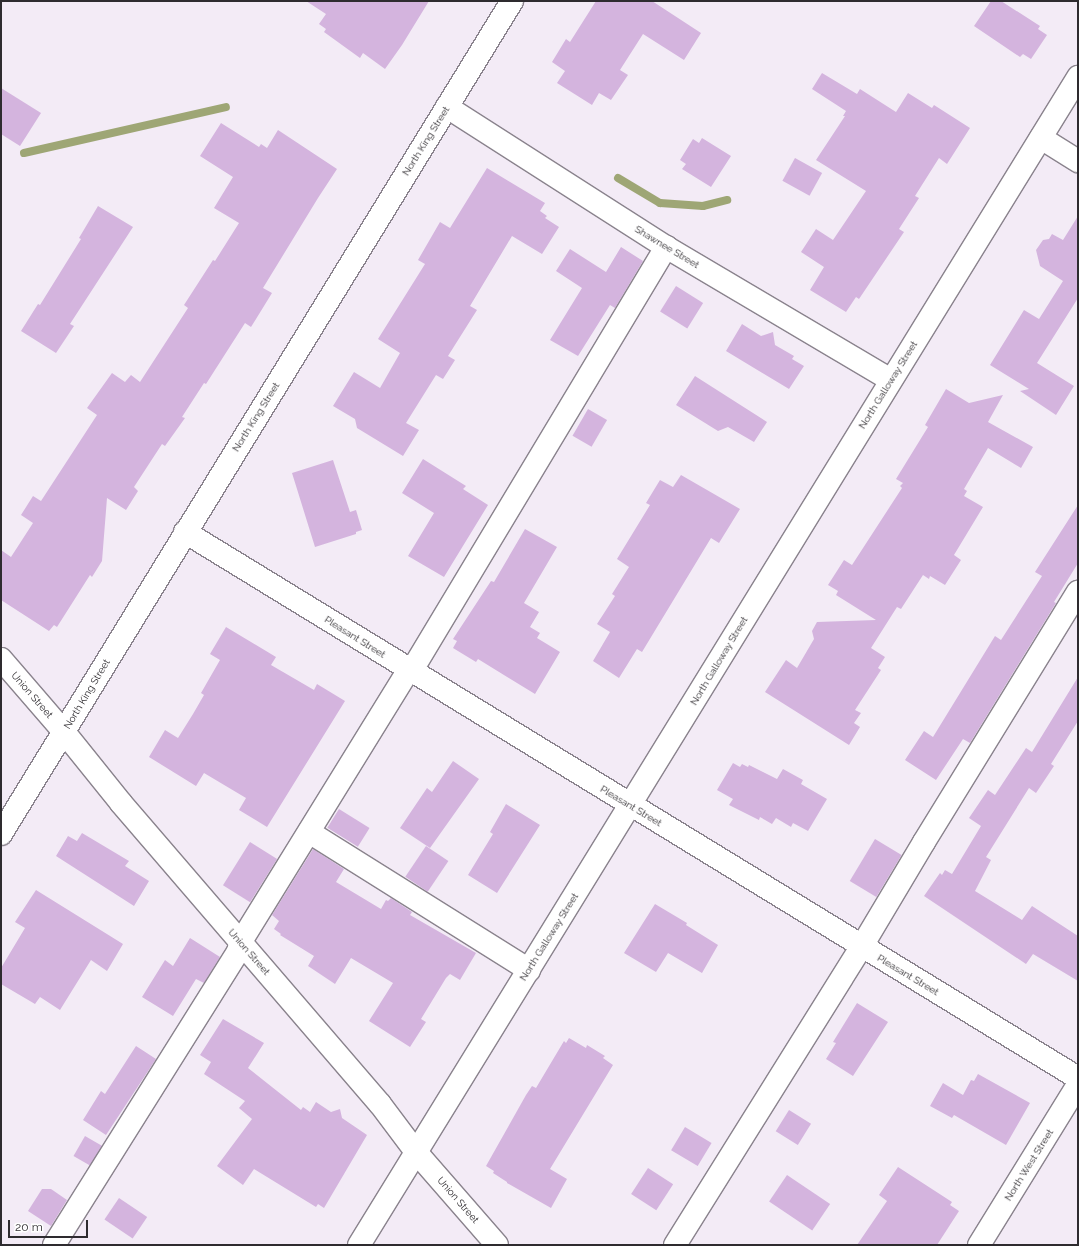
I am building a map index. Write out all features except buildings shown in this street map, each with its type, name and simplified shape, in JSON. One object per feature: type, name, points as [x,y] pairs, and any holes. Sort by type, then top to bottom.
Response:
[{"type":"street","name":"North King Street","points":[[1,834],[512,1]]},
{"type":"street","name":"North Galloway Street","points":[[359,1245],[890,380],[1078,77]]},
{"type":"street","name":"Shawnee Street","points":[[447,107],[666,247],[890,380]]},
{"type":"street","points":[[1041,138],[1078,161]]},
{"type":"street","points":[[54,1245],[238,952],[240,943],[409,669],[415,665],[666,247]]},
{"type":"street","name":"Pleasant Street","points":[[186,532],[1078,1078]]},
{"type":"street","points":[[675,1245],[862,946],[924,842],[1078,592]]},
{"type":"street","name":"Union Street","points":[[1,659],[240,943],[380,1104],[416,1152],[497,1245]]},
{"type":"street","points":[[309,832],[529,970]]},
{"type":"street","name":"North West Street","points":[[979,1245],[1078,1085]]},
{"type":"waterway","points":[[24,153],[226,107]]},
{"type":"waterway","points":[[618,178],[660,203],[703,206],[727,200]]}]
